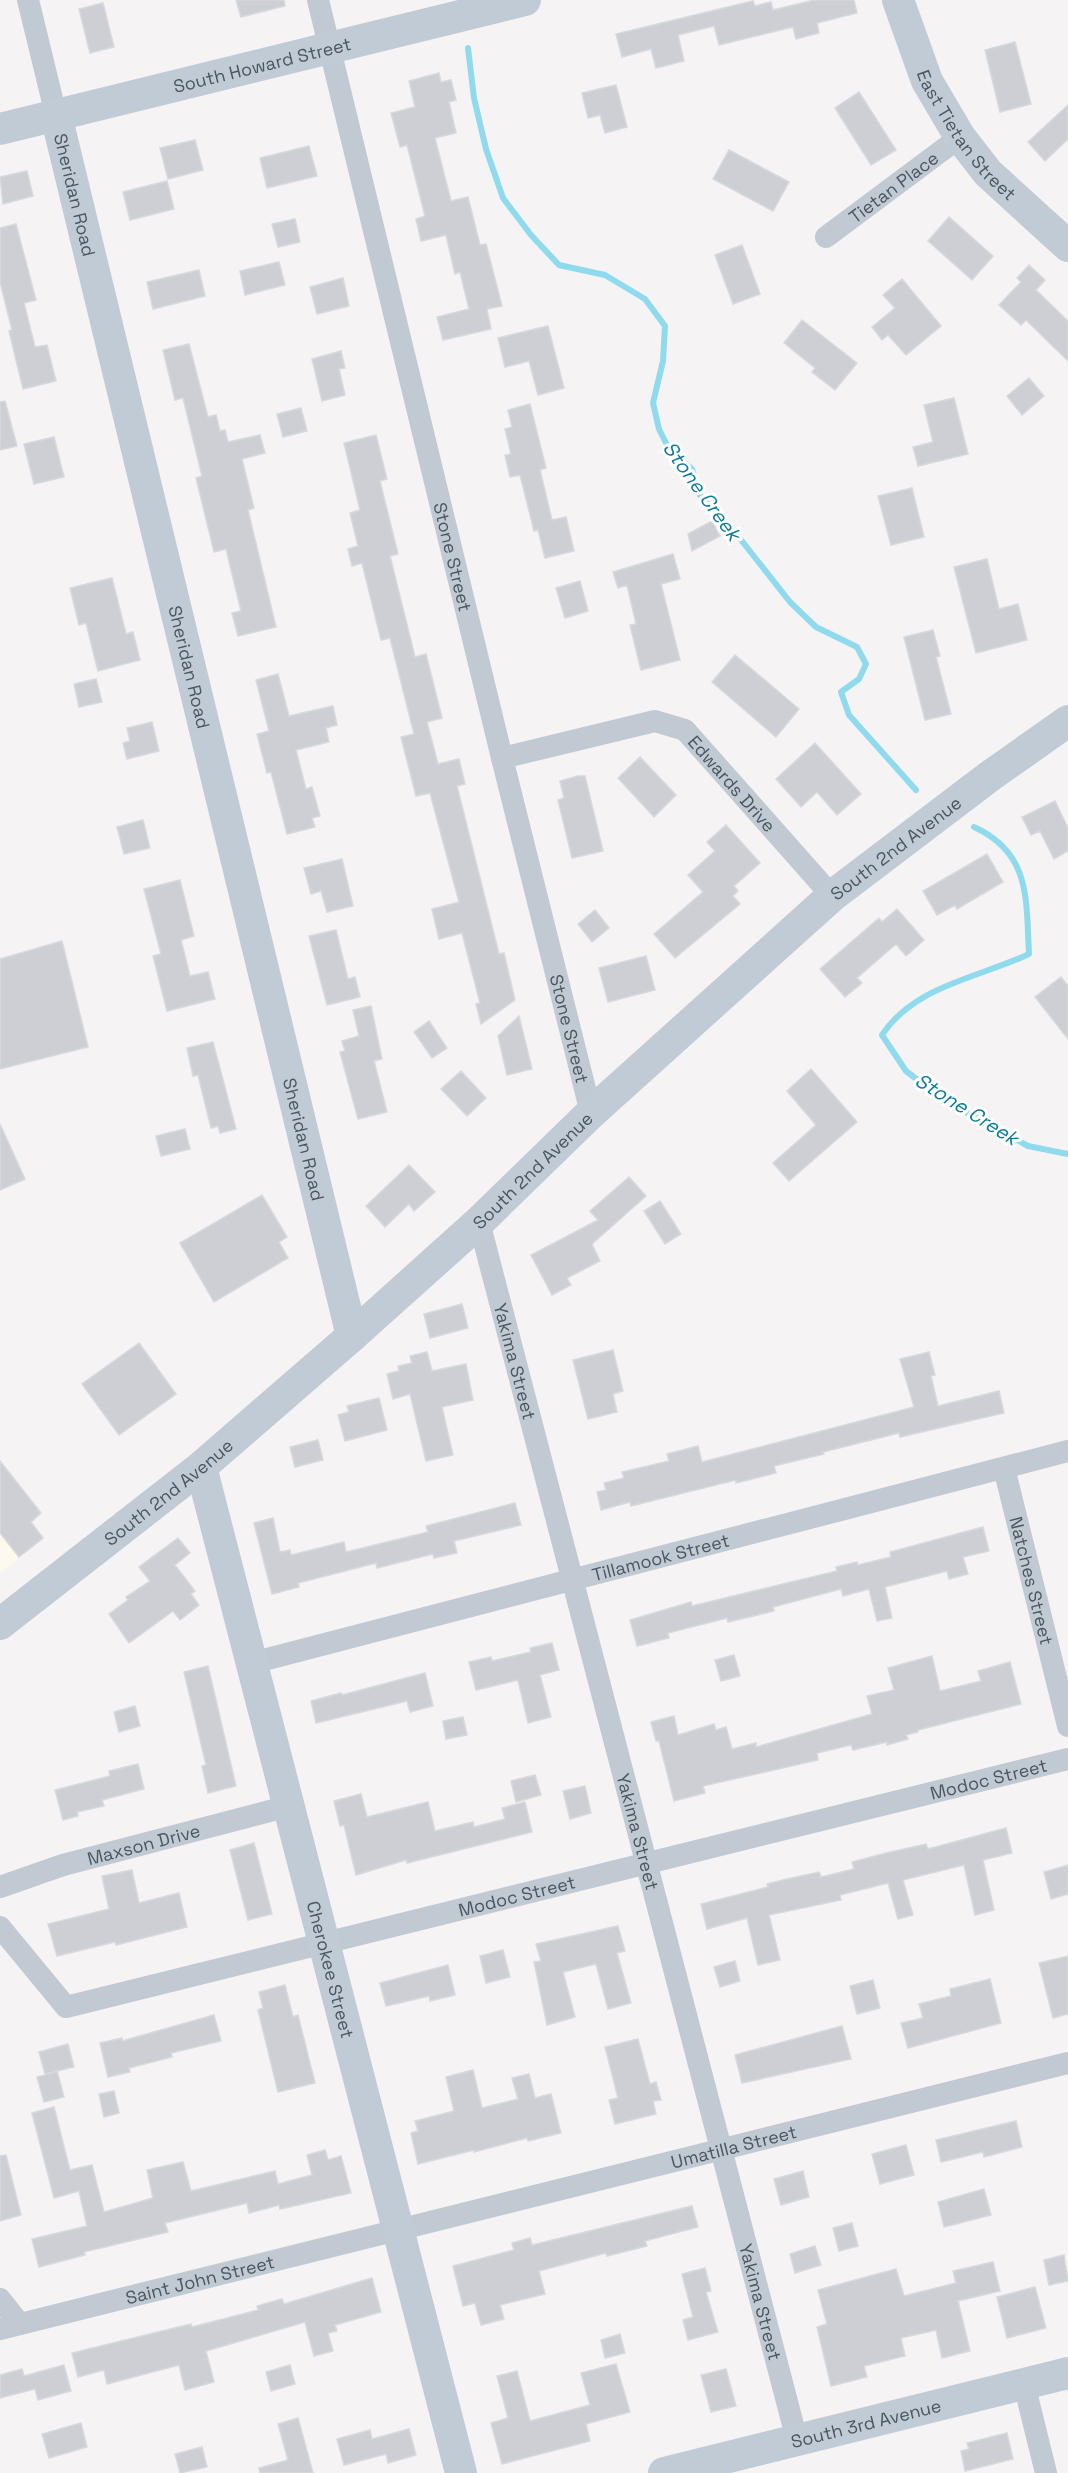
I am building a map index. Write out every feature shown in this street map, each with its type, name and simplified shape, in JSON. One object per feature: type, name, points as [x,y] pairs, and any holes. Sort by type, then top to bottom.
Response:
[{"type":"street","name":"Sheridan Road","points":[[28,0],[352,1336]]},
{"type":"street","name":"Stone Street","points":[[318,0],[502,758],[591,1113]]},
{"type":"street","name":"South Howard Street","points":[[0,129],[525,0]]},
{"type":"street","name":"East Tietan Street","points":[[898,0],[927,81],[960,137],[988,172],[1068,246]]},
{"type":"street","name":"Tietan Place","points":[[826,237],[960,137]]},
{"type":"street","name":"Edwards Drive","points":[[502,758],[655,721],[685,730],[832,897]]},
{"type":"street","name":"South 2nd Avenue","points":[[0,1624],[201,1467],[352,1336],[479,1222],[591,1113],[832,897],[990,776],[1068,721]]},
{"type":"street","name":"Yakima Street","points":[[479,1222],[797,2440]]},
{"type":"street","name":"Tillamook Street","points":[[252,1663],[1068,1451]]},
{"type":"street","name":"Cherokee Street","points":[[201,1467],[461,2473]]},
{"type":"street","name":"Natches Street","points":[[1004,1468],[1068,1726]]},
{"type":"street","name":"Modoc Street","points":[[0,1927],[66,2007],[1068,1759]]},
{"type":"street","name":"Maxson Drive","points":[[0,1887],[63,1865],[289,1806]]},
{"type":"street","name":"Umatilla Street","points":[[400,2230],[1068,2063]]},
{"type":"street","name":"Saint John Street","points":[[10,2326],[400,2230]]},
{"type":"street","points":[[0,2299],[10,2326]]},
{"type":"street","name":"South 3rd Avenue","points":[[664,2473],[712,2467],[797,2440],[1068,2373]]},
{"type":"street","points":[[1024,2384],[1047,2473]]},
{"type":"shaded area","points":[[0,1526],[24,1555],[0,1573]]},
{"type":"building","points":[[236,0],[284,0],[285,6],[241,17]]},
{"type":"building","points":[[814,0],[854,0],[857,13],[817,23],[819,33],[796,39],[793,27],[719,45],[714,26],[678,35],[684,61],[656,68],[651,49],[622,57],[616,34],[753,1],[755,6],[771,2],[773,10]]},
{"type":"building","points":[[103,3],[114,47],[90,53],[79,9]]},
{"type":"building","points":[[1015,42],[1031,104],[1000,112],[985,50]]},
{"type":"building","points":[[439,73],[441,82],[451,80],[456,100],[449,102],[456,133],[435,138],[451,201],[468,197],[480,245],[486,244],[502,306],[487,309],[491,329],[443,340],[437,317],[469,309],[460,272],[455,274],[446,235],[421,241],[416,219],[425,216],[407,145],[400,147],[391,113],[415,107],[409,81]]},
{"type":"building","points":[[616,85],[627,127],[605,133],[600,115],[588,118],[582,93]]},
{"type":"building","points":[[859,92],[896,150],[871,165],[835,108]]},
{"type":"building","points":[[1068,105],[1068,139],[1045,161],[1028,142]]},
{"type":"building","points":[[195,140],[203,170],[168,179],[160,148]]},
{"type":"building","points":[[309,146],[317,176],[267,188],[260,158]]},
{"type":"building","points":[[729,150],[789,182],[773,211],[713,179]]},
{"type":"building","points":[[27,171],[33,196],[3,204],[0,177]]},
{"type":"building","points":[[167,181],[174,209],[130,220],[123,192]]},
{"type":"building","points":[[949,217],[993,256],[972,280],[928,241]]},
{"type":"building","points":[[295,219],[300,242],[278,247],[272,224]]},
{"type":"building","points":[[16,224],[36,300],[24,303],[35,347],[47,345],[56,381],[23,389],[0,282],[0,228]]},
{"type":"building","points":[[742,245],[760,294],[733,304],[715,255]]},
{"type":"building","points":[[279,262],[285,285],[245,295],[240,271]]},
{"type":"building","points":[[1029,265],[1045,280],[1036,290],[1068,321],[1068,361],[1026,320],[1021,325],[999,305],[1021,282],[1017,278]]},
{"type":"building","points":[[199,270],[205,296],[153,309],[147,282]]},
{"type":"building","points":[[343,278],[349,306],[317,314],[310,287]]},
{"type":"building","points":[[902,279],[941,326],[906,355],[888,335],[882,340],[872,327],[895,308],[883,295]]},
{"type":"building","points":[[802,320],[857,363],[835,390],[812,372],[815,368],[784,343]]},
{"type":"building","points":[[548,326],[564,388],[538,395],[529,361],[505,367],[498,338]]},
{"type":"building","points":[[189,344],[208,417],[216,415],[220,431],[225,430],[228,442],[260,435],[265,453],[242,459],[254,508],[248,510],[276,627],[238,636],[232,613],[241,611],[226,549],[214,552],[196,478],[202,476],[183,398],[175,400],[163,350]]},
{"type":"building","points":[[341,351],[345,368],[339,369],[345,395],[322,401],[312,359]]},
{"type":"building","points":[[1029,378],[1044,396],[1022,415],[1007,396]]},
{"type":"building","points":[[954,398],[968,454],[918,466],[913,447],[933,442],[924,405]]},
{"type":"building","points":[[5,401],[17,446],[0,450],[0,402]]},
{"type":"building","points":[[530,404],[546,468],[540,470],[552,520],[566,517],[574,551],[545,558],[538,530],[534,531],[520,475],[510,477],[505,455],[511,454],[505,429],[512,427],[508,410]]},
{"type":"building","points":[[301,408],[307,431],[283,437],[277,414]]},
{"type":"building","points":[[376,435],[387,479],[380,481],[398,554],[390,556],[415,657],[426,654],[442,718],[427,722],[438,764],[459,759],[465,784],[457,786],[499,954],[504,953],[515,1000],[481,1024],[476,1004],[480,1003],[462,933],[439,939],[432,909],[459,902],[430,793],[416,796],[401,737],[414,734],[390,638],[381,640],[362,563],[352,566],[348,549],[358,546],[350,513],[360,510],[344,443]]},
{"type":"building","points":[[54,437],[64,477],[34,484],[24,444]]},
{"type":"building","points":[[912,488],[924,537],[891,545],[878,496]]},
{"type":"building","points":[[712,521],[720,536],[692,551],[688,534]]},
{"type":"building","points":[[673,554],[680,579],[661,584],[680,660],[641,670],[630,625],[636,624],[627,585],[618,588],[613,572]]},
{"type":"building","points":[[987,559],[999,609],[1018,604],[1027,640],[976,653],[954,567]]},
{"type":"building","points":[[112,578],[126,634],[133,632],[140,660],[98,671],[86,623],[79,625],[70,588]]},
{"type":"building","points":[[580,581],[588,611],[565,618],[556,588]]},
{"type":"building","points":[[933,630],[940,656],[936,657],[951,714],[925,720],[904,637]]},
{"type":"building","points":[[735,655],[799,709],[776,737],[712,682]]},
{"type":"building","points":[[278,674],[289,716],[333,706],[337,725],[326,728],[329,742],[296,750],[306,789],[312,787],[320,816],[312,818],[315,827],[287,834],[271,772],[267,773],[257,734],[269,731],[256,680]]},
{"type":"building","points":[[96,679],[102,702],[79,707],[74,684]]},
{"type":"building","points":[[152,722],[159,751],[127,759],[123,743],[130,741],[127,728]]},
{"type":"building","points":[[815,743],[861,794],[837,815],[817,792],[801,807],[776,779]]},
{"type":"building","points":[[640,757],[676,795],[654,817],[618,778]]},
{"type":"building","points":[[585,776],[603,851],[572,858],[558,800],[564,798],[560,781]]},
{"type":"building","points":[[1055,801],[1068,828],[1068,851],[1054,859],[1040,831],[1031,835],[1022,817]]},
{"type":"building","points":[[143,820],[150,848],[124,854],[117,827]]},
{"type":"building","points":[[726,825],[760,863],[734,886],[738,891],[733,896],[740,904],[675,958],[654,934],[703,892],[688,875],[715,851],[707,842]]},
{"type":"building","points":[[987,854],[1003,882],[957,909],[955,905],[937,915],[923,891]]},
{"type":"building","points":[[342,859],[353,906],[327,912],[321,891],[311,894],[304,868]]},
{"type":"building","points":[[180,880],[194,936],[181,940],[190,976],[208,972],[215,999],[167,1011],[153,956],[161,954],[144,889]]},
{"type":"building","points":[[897,909],[924,940],[906,956],[896,944],[857,978],[862,983],[845,997],[820,969],[879,918],[882,922]]},
{"type":"building","points":[[595,910],[609,928],[592,942],[578,924]]},
{"type":"building","points":[[336,930],[348,979],[355,977],[360,997],[327,1005],[309,936]]},
{"type":"building","points":[[62,941],[88,1047],[0,1069],[0,959]]},
{"type":"building","points":[[646,956],[655,990],[608,1002],[599,968]]},
{"type":"building","points":[[1061,977],[1068,986],[1068,1039],[1035,997]]},
{"type":"building","points":[[371,1006],[382,1059],[374,1061],[387,1112],[358,1119],[340,1052],[345,1051],[342,1041],[359,1036],[353,1010]]},
{"type":"building","points":[[519,1016],[532,1069],[507,1075],[498,1036]]},
{"type":"building","points":[[429,1021],[447,1048],[432,1058],[414,1032]]},
{"type":"building","points":[[213,1042],[236,1129],[220,1133],[218,1126],[211,1128],[198,1075],[193,1076],[187,1048]]},
{"type":"building","points":[[811,1069],[857,1122],[789,1181],[773,1163],[816,1125],[787,1091]]},
{"type":"building","points":[[461,1071],[486,1098],[467,1116],[441,1089]]},
{"type":"building","points":[[0,1124],[25,1179],[0,1190]]},
{"type":"building","points":[[185,1129],[190,1149],[161,1156],[156,1136]]},
{"type":"building","points":[[409,1165],[435,1192],[414,1211],[409,1204],[385,1227],[366,1206]]},
{"type":"building","points":[[629,1177],[646,1196],[592,1244],[600,1261],[567,1278],[571,1285],[552,1295],[531,1255],[598,1220],[590,1211]]},
{"type":"building","points":[[262,1195],[287,1237],[279,1242],[288,1258],[214,1302],[180,1243]]},
{"type":"building","points":[[660,1201],[681,1234],[665,1244],[644,1211]]},
{"type":"building","points":[[462,1304],[468,1328],[430,1338],[424,1314]]},
{"type":"building","points":[[139,1343],[176,1394],[119,1435],[82,1384]]},
{"type":"building","points":[[613,1350],[623,1391],[613,1394],[617,1412],[588,1419],[573,1360]]},
{"type":"building","points":[[427,1352],[432,1371],[466,1364],[473,1400],[442,1407],[453,1455],[426,1461],[410,1394],[393,1399],[387,1374],[399,1371],[398,1366],[412,1363],[410,1356]]},
{"type":"building","points":[[929,1352],[935,1375],[931,1376],[938,1406],[999,1391],[1004,1413],[900,1437],[899,1433],[823,1452],[824,1454],[774,1466],[776,1473],[736,1483],[736,1480],[631,1506],[630,1502],[601,1510],[597,1492],[606,1490],[604,1483],[624,1478],[622,1472],[669,1461],[667,1454],[698,1446],[702,1462],[914,1407],[900,1359]]},
{"type":"building","points":[[379,1398],[387,1430],[345,1441],[338,1415],[349,1412],[347,1406]]},
{"type":"building","points":[[318,1440],[323,1460],[295,1467],[290,1447]]},
{"type":"building","points":[[0,1461],[41,1513],[31,1522],[43,1538],[19,1557],[0,1533]]},
{"type":"building","points":[[515,1503],[521,1525],[454,1541],[457,1553],[434,1558],[433,1554],[377,1568],[376,1563],[298,1583],[299,1587],[272,1594],[254,1523],[273,1518],[280,1552],[290,1550],[291,1555],[344,1542],[346,1552],[428,1532],[426,1526]]},
{"type":"building","points":[[983,1527],[989,1551],[963,1557],[968,1574],[949,1579],[947,1571],[885,1587],[892,1618],[877,1621],[869,1589],[843,1596],[841,1589],[773,1607],[774,1611],[728,1622],[727,1618],[668,1633],[669,1638],[637,1646],[630,1620],[691,1602],[692,1606],[837,1571],[836,1567],[857,1562],[858,1565],[891,1557],[890,1552]]},
{"type":"building","points":[[178,1538],[190,1553],[175,1565],[195,1591],[191,1594],[199,1605],[180,1620],[173,1611],[129,1643],[109,1614],[128,1600],[126,1597],[150,1581],[139,1567]]},
{"type":"building","points":[[552,1643],[559,1670],[540,1675],[551,1717],[528,1723],[518,1680],[476,1690],[469,1662],[491,1657],[492,1661],[531,1652],[530,1648]]},
{"type":"building","points":[[734,1655],[740,1676],[721,1681],[715,1660]]},
{"type":"building","points":[[932,1656],[940,1691],[981,1681],[978,1671],[1010,1662],[1021,1704],[918,1730],[918,1732],[906,1735],[908,1739],[887,1745],[887,1742],[853,1750],[851,1745],[817,1753],[818,1760],[703,1786],[705,1793],[674,1801],[659,1741],[656,1741],[651,1722],[674,1716],[678,1735],[714,1724],[716,1730],[726,1727],[732,1749],[756,1743],[756,1747],[872,1714],[867,1696],[894,1690],[888,1668]]},
{"type":"building","points":[[208,1666],[236,1786],[208,1793],[202,1766],[206,1765],[184,1672]]},
{"type":"building","points":[[425,1673],[433,1706],[410,1712],[407,1701],[316,1723],[311,1701]]},
{"type":"building","points":[[135,1706],[140,1726],[119,1732],[114,1712]]},
{"type":"building","points":[[463,1717],[467,1735],[446,1739],[443,1721]]},
{"type":"building","points":[[138,1764],[144,1789],[102,1800],[104,1806],[77,1812],[78,1816],[63,1820],[55,1790],[110,1776],[109,1771]]},
{"type":"building","points":[[535,1775],[541,1795],[516,1802],[511,1781]]},
{"type":"building","points":[[585,1786],[591,1813],[570,1819],[563,1791]]},
{"type":"building","points":[[361,1794],[367,1817],[428,1802],[435,1831],[473,1822],[474,1827],[505,1819],[502,1808],[525,1802],[532,1832],[407,1863],[406,1860],[356,1875],[344,1825],[340,1826],[334,1801]]},
{"type":"building","points":[[1006,1828],[1012,1853],[983,1860],[994,1910],[975,1915],[964,1865],[903,1880],[913,1915],[898,1919],[888,1883],[840,1895],[841,1900],[769,1915],[780,1960],[758,1965],[747,1918],[707,1929],[701,1904],[768,1887],[767,1884],[787,1879],[819,1872],[821,1877],[854,1869],[852,1862],[886,1853],[926,1844],[928,1849]]},
{"type":"building","points":[[254,1843],[272,1914],[248,1920],[230,1850]]},
{"type":"building","points":[[1068,1865],[1068,1894],[1051,1899],[1044,1872]]},
{"type":"building","points":[[132,1870],[139,1903],[179,1893],[187,1927],[116,1945],[115,1942],[57,1956],[48,1924],[109,1909],[102,1876]]},
{"type":"building","points":[[618,1926],[625,1951],[617,1953],[631,2003],[608,2009],[596,1964],[563,1972],[575,2017],[547,2025],[534,1962],[541,1961],[536,1944]]},
{"type":"building","points":[[503,1950],[510,1977],[486,1983],[480,1956]]},
{"type":"building","points":[[1068,1956],[1068,2014],[1053,2018],[1039,1963]]},
{"type":"building","points":[[735,1961],[740,1981],[720,1987],[714,1967]]},
{"type":"building","points":[[448,1965],[455,1995],[430,2001],[429,1996],[386,2006],[380,1983]]},
{"type":"building","points":[[990,1979],[1001,2023],[908,2048],[901,2023],[923,2018],[919,2004],[951,1996],[950,1989]]},
{"type":"building","points":[[873,1980],[880,2008],[857,2014],[850,1986]]},
{"type":"building","points":[[285,1985],[293,2017],[298,2015],[315,2083],[278,2092],[258,2010],[263,2008],[259,1992]]},
{"type":"building","points":[[214,2015],[221,2041],[171,2053],[172,2057],[129,2068],[130,2072],[108,2077],[100,2043],[122,2038],[122,2041]]},
{"type":"building","points":[[842,2026],[851,2059],[742,2083],[735,2055]]},
{"type":"building","points":[[638,2039],[650,2084],[656,2082],[661,2100],[653,2101],[656,2114],[615,2124],[609,2100],[618,2098],[605,2047]]},
{"type":"building","points":[[68,2044],[74,2067],[45,2074],[39,2052]]},
{"type":"building","points":[[473,2070],[482,2108],[518,2099],[512,2078],[529,2074],[535,2098],[551,2094],[561,2133],[528,2141],[527,2138],[418,2164],[411,2133],[418,2131],[415,2121],[454,2111],[446,2077]]},
{"type":"building","points":[[57,2071],[64,2097],[44,2102],[37,2077]]},
{"type":"building","points":[[114,2091],[119,2113],[104,2117],[99,2094]]},
{"type":"building","points":[[54,2107],[70,2170],[92,2165],[104,2212],[153,2198],[147,2170],[183,2162],[191,2191],[275,2171],[278,2184],[312,2175],[307,2155],[325,2150],[328,2160],[341,2156],[351,2193],[280,2209],[279,2205],[249,2213],[247,2203],[165,2223],[168,2232],[84,2252],[85,2255],[39,2267],[32,2239],[87,2226],[79,2191],[54,2198],[32,2113]]},
{"type":"building","points":[[1016,2121],[1022,2147],[984,2157],[983,2152],[941,2162],[936,2140]]},
{"type":"building","points":[[906,2145],[914,2175],[880,2184],[872,2154]]},
{"type":"building","points":[[6,2155],[21,2215],[0,2221],[0,2156]]},
{"type":"building","points":[[803,2171],[809,2197],[781,2205],[774,2179]]},
{"type":"building","points":[[984,2189],[991,2215],[944,2227],[938,2202]]},
{"type":"building","points":[[692,2206],[698,2227],[645,2241],[647,2246],[607,2256],[606,2253],[539,2271],[545,2294],[500,2305],[504,2319],[481,2325],[475,2303],[463,2306],[453,2266],[514,2250],[512,2243],[530,2238],[532,2245]]},
{"type":"building","points":[[852,2223],[858,2246],[839,2251],[833,2228]]},
{"type":"building","points":[[815,2246],[821,2265],[795,2273],[790,2254]]},
{"type":"building","points":[[1064,2255],[1068,2281],[1049,2285],[1044,2260]]},
{"type":"building","points":[[993,2262],[1000,2291],[958,2301],[970,2351],[942,2358],[936,2330],[901,2338],[905,2356],[864,2366],[867,2377],[831,2386],[817,2327],[827,2324],[818,2290],[896,2269],[904,2296],[956,2283],[953,2271]]},
{"type":"building","points":[[705,2268],[711,2291],[706,2292],[718,2332],[688,2340],[683,2320],[693,2317],[682,2274]]},
{"type":"building","points":[[372,2278],[381,2312],[335,2325],[337,2331],[328,2333],[333,2351],[314,2356],[305,2322],[206,2351],[214,2382],[185,2390],[179,2365],[107,2384],[104,2370],[78,2377],[72,2353],[191,2324],[192,2327],[258,2310],[257,2306],[282,2299],[284,2304]]},
{"type":"building","points":[[1035,2287],[1046,2328],[1007,2338],[997,2297]]},
{"type":"building","points":[[620,2334],[625,2353],[605,2358],[601,2340]]},
{"type":"building","points":[[616,2364],[630,2412],[586,2424],[590,2441],[502,2464],[491,2423],[508,2418],[497,2376],[517,2371],[530,2421],[590,2405],[581,2373]]},
{"type":"building","points":[[64,2365],[71,2391],[38,2400],[35,2389],[0,2398],[0,2375],[22,2369],[24,2376]]},
{"type":"building","points":[[290,2365],[295,2384],[271,2391],[266,2372]]},
{"type":"building","points":[[726,2369],[736,2406],[711,2412],[701,2375]]},
{"type":"building","points":[[298,2418],[313,2473],[260,2473],[259,2468],[288,2460],[278,2424]]},
{"type":"building","points":[[81,2423],[87,2447],[49,2458],[42,2434]]},
{"type":"building","points":[[409,2429],[416,2455],[388,2463],[386,2454],[344,2465],[337,2439],[370,2430],[372,2439]]},
{"type":"building","points":[[1007,2433],[1013,2459],[965,2471],[961,2451],[969,2449],[967,2443]]},
{"type":"building","points":[[202,2447],[207,2467],[180,2473],[175,2454]]},
{"type":"waterway","name":"Stone Creek","points":[[468,48],[474,98],[486,149],[503,198],[531,235],[559,265],[605,275],[645,299],[665,326],[663,361],[653,403],[659,429],[669,449],[692,469],[699,494],[738,536],[790,602],[816,627],[857,647],[866,664],[859,679],[841,692],[849,715],[916,790]]},
{"type":"waterway","name":"Stone Creek","points":[[974,827],[993,838],[1016,864],[1025,897],[1029,954],[930,994],[896,1018],[882,1035],[906,1071],[944,1100],[1028,1146],[1068,1154]]}]
